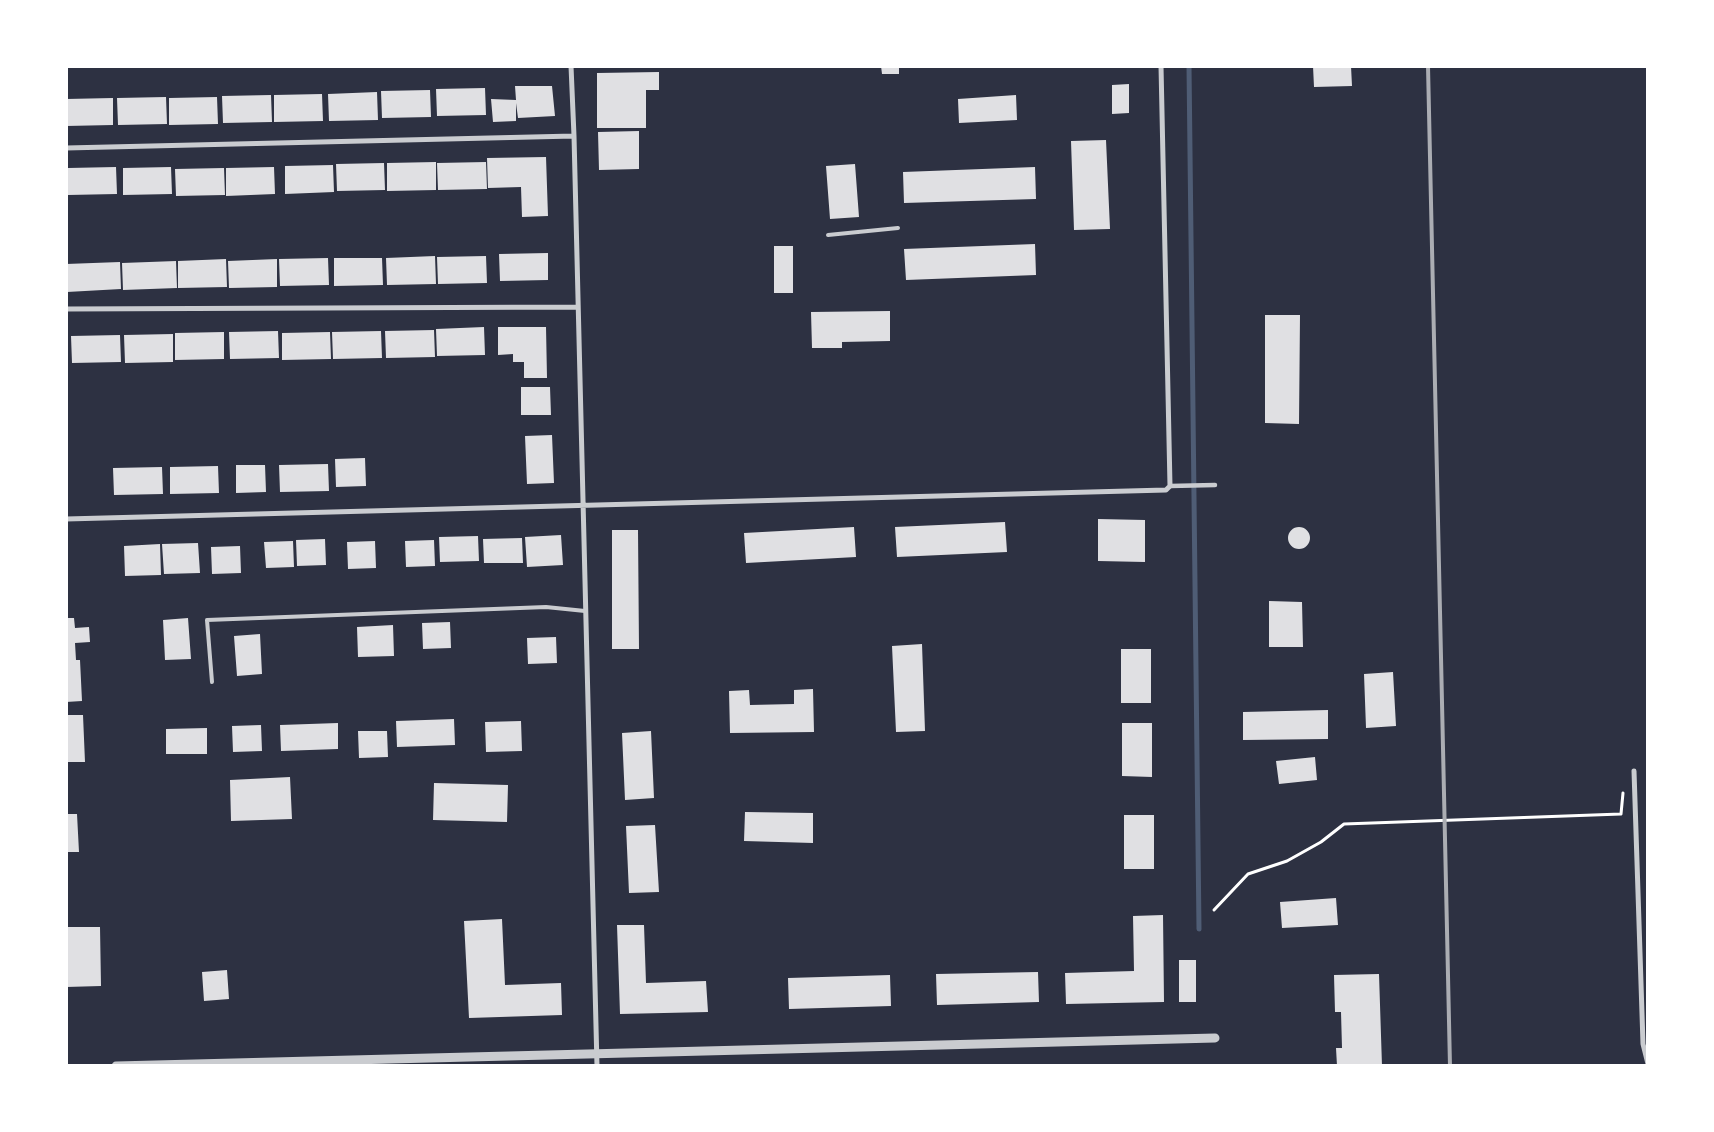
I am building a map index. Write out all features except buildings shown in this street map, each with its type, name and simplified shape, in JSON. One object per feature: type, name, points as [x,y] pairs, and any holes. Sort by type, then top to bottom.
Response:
[{"type":"street","points":[[571,66],[597,1066]]},
{"type":"street","points":[[1161,66],[1170,486]]},
{"type":"street","points":[[66,148],[574,136]]},
{"type":"street","points":[[66,309],[578,307]]},
{"type":"street","points":[[66,519],[1166,490],[1170,486],[1215,485]]},
{"type":"street","points":[[1634,771],[1643,1044],[1648,1064]]},
{"type":"street","points":[[116,1066],[1215,1038]]},
{"type":"lane","points":[[828,235],[898,228]]},
{"type":"lane","points":[[212,682],[207,620],[546,607],[585,611]]},
{"type":"path","points":[[1214,910],[1248,874],[1287,861],[1321,842],[1344,824],[1621,814],[1623,789]]},
{"type":"waterway","points":[[1189,66],[1199,929]]},
{"type":"railway","points":[[1428,66],[1450,1066]]}]
